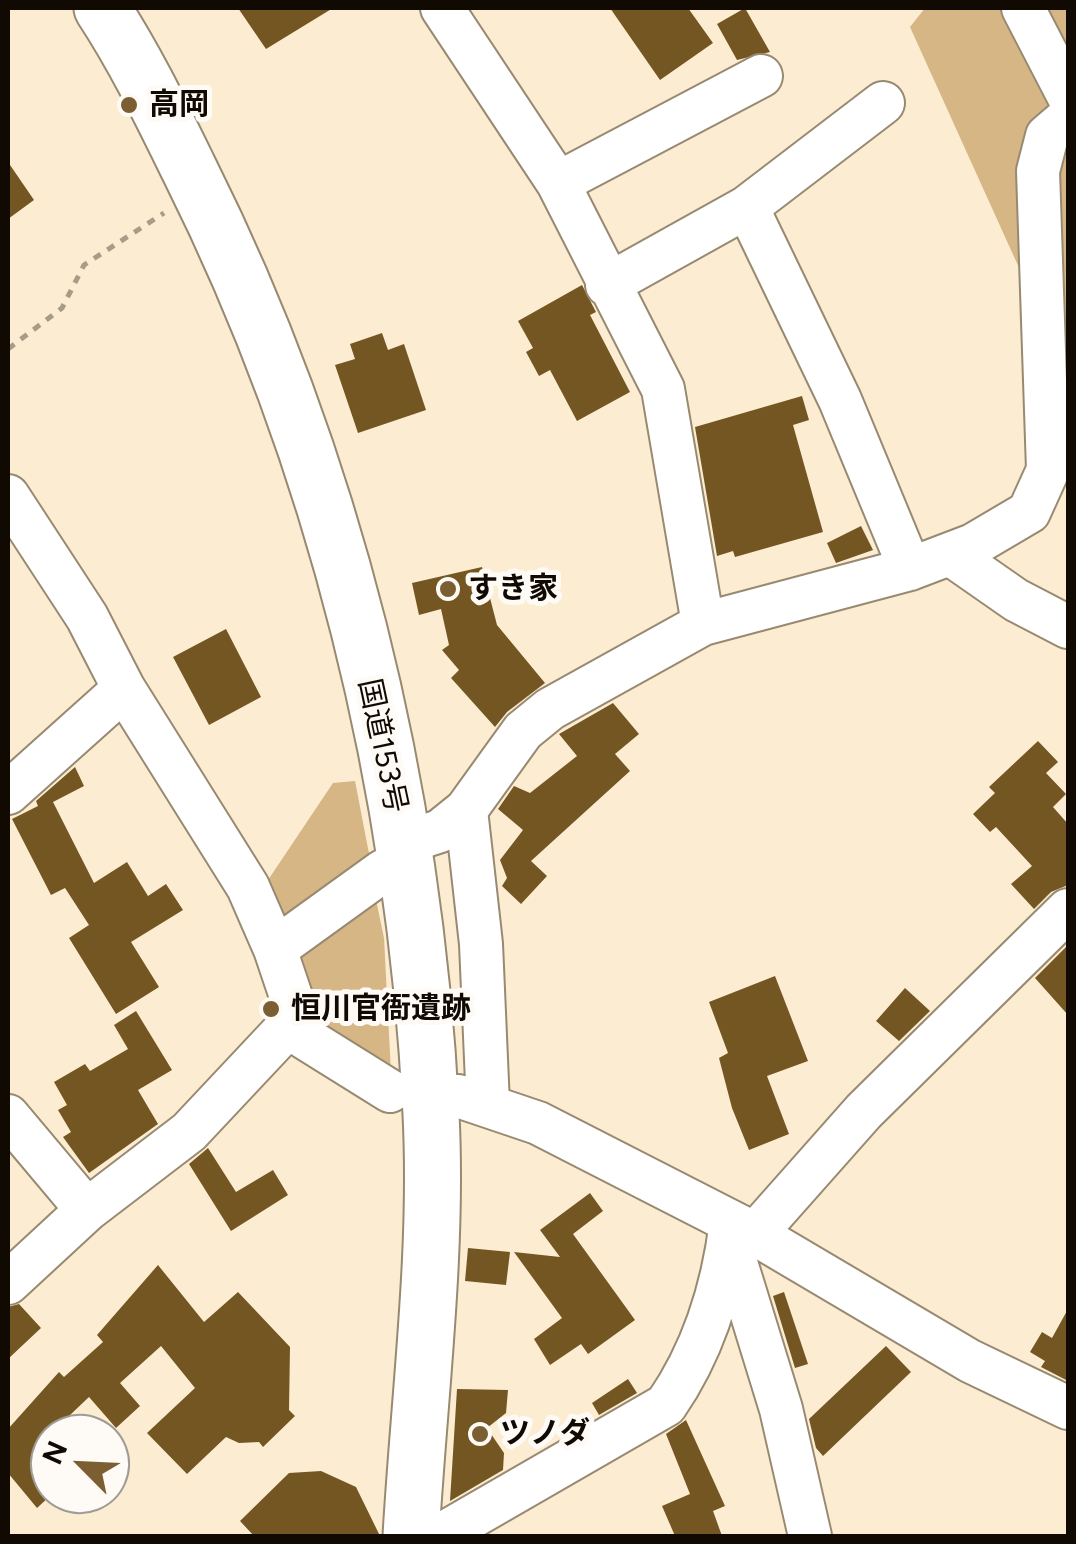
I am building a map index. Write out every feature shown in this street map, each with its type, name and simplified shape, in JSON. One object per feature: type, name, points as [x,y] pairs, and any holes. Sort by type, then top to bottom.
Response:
[{"type":"highway","name":"国道153号","points":[[102,8],[200,190],[275,362],[306,449],[348,592],[405,855],[431,1114],[432,1184],[411,1536]]},
{"type":"street","points":[[442,8],[558,184],[663,389],[704,624]]},
{"type":"street","points":[[1023,8],[1068,95]]},
{"type":"street","points":[[558,184],[761,76]]},
{"type":"street","points":[[607,285],[747,207],[883,103]]},
{"type":"street","points":[[275,948],[466,810],[523,731],[550,709],[704,624],[910,569],[950,554],[1029,512],[1048,470],[1038,172],[1047,136],[1068,118]]},
{"type":"street","points":[[747,207],[840,400],[910,569]]},
{"type":"street","points":[[15,521],[87,617],[124,689],[248,887],[275,948],[305,1038],[390,1090]]},
{"type":"street","points":[[950,554],[1016,600],[1068,627]]},
{"type":"street","points":[[8,794],[124,689]]},
{"type":"street","points":[[466,810],[480,944],[473,1100],[538,1123],[738,1237],[970,1361],[1068,1408]]},
{"type":"street","points":[[439,1536],[666,1405],[691,1369],[738,1237],[1068,910]]},
{"type":"street","points":[[8,1283],[86,1210],[190,1132],[297,1017]]},
{"type":"street","points":[[8,1116],[86,1210]]},
{"type":"street","points":[[738,1237],[737,1266],[776,1394],[810,1536]]},
{"type":"path","points":[[8,349],[62,308],[84,265],[200,190]]},
{"type":"shaded area","points":[[925,8],[1068,8],[1068,376],[910,27]]},
{"type":"shaded area","points":[[355,781],[371,864],[281,925],[262,889],[333,783]]},
{"type":"shaded area","points":[[375,895],[384,938],[391,1073],[321,1032],[296,945]]},
{"type":"building","points":[[238,8],[333,8],[266,49]]},
{"type":"building","points":[[610,8],[688,8],[713,43],[660,80]]},
{"type":"building","points":[[745,8],[770,52],[737,60],[717,24]]},
{"type":"building","points":[[8,162],[34,200],[8,219]]},
{"type":"building","points":[[582,285],[596,312],[590,315],[630,392],[577,421],[550,370],[539,376],[526,352],[533,348],[518,321]]},
{"type":"building","points":[[382,333],[388,350],[404,344],[426,410],[358,433],[335,365],[355,359],[350,344]]},
{"type":"building","points":[[802,396],[809,420],[793,425],[823,532],[735,557],[733,551],[717,556],[695,427]]},
{"type":"building","points":[[861,526],[873,550],[836,563],[827,543]]},
{"type":"building","points":[[482,567],[497,625],[545,683],[507,712],[495,727],[451,678],[459,670],[442,650],[449,645],[441,609],[419,615],[412,583]]},
{"type":"building","points":[[226,629],[261,697],[209,725],[173,657]]},
{"type":"building","points":[[613,703],[639,734],[615,754],[630,771],[531,861],[547,876],[521,904],[502,886],[507,878],[500,860],[523,830],[498,809],[514,786],[530,793],[577,756],[559,734]]},
{"type":"building","points":[[1038,741],[1058,762],[1046,773],[1066,794],[1053,807],[1068,824],[1068,885],[1051,892],[1034,909],[1011,884],[1032,866],[996,827],[990,832],[973,814],[995,793],[989,787]]},
{"type":"building","points":[[75,767],[84,786],[53,802],[94,883],[127,862],[148,896],[166,884],[183,910],[131,942],[159,987],[116,1014],[69,938],[89,925],[65,888],[51,895],[12,819],[38,806],[36,801]]},
{"type":"building","points":[[1068,945],[1068,1015],[1035,978]]},
{"type":"building","points":[[775,976],[808,1061],[767,1076],[789,1134],[749,1150],[732,1108],[719,1058],[728,1053],[709,1002]]},
{"type":"building","points":[[905,988],[930,1011],[899,1041],[876,1021]]},
{"type":"building","points":[[136,1011],[172,1070],[138,1090],[158,1124],[89,1173],[63,1137],[71,1132],[58,1110],[67,1105],[54,1082],[85,1064],[90,1071],[128,1049],[114,1025]]},
{"type":"building","points":[[208,1148],[236,1192],[273,1170],[288,1195],[231,1231],[189,1164]]},
{"type":"building","points":[[590,1193],[603,1211],[573,1234],[635,1320],[588,1354],[581,1344],[550,1365],[534,1339],[562,1318],[514,1252],[560,1257],[540,1230]]},
{"type":"building","points":[[468,1248],[510,1252],[506,1285],[465,1281]]},
{"type":"building","points":[[158,1265],[204,1322],[238,1292],[290,1347],[289,1410],[295,1416],[263,1447],[259,1442],[239,1443],[226,1437],[187,1474],[147,1433],[195,1388],[161,1346],[120,1383],[140,1406],[130,1415],[104,1414],[89,1397],[71,1414],[30,1414],[30,1500],[8,1473],[8,1429],[59,1372],[64,1377],[103,1342],[97,1335]]},
{"type":"building","points":[[784,1292],[808,1364],[795,1368],[773,1296]]},
{"type":"building","points":[[19,1304],[41,1328],[8,1359],[8,1307]]},
{"type":"building","points":[[1068,1309],[1068,1381],[1041,1367],[1045,1361],[1030,1352],[1042,1332],[1052,1338]]},
{"type":"building","points":[[886,1346],[911,1372],[823,1456],[816,1448],[809,1419]]},
{"type":"building","points":[[628,1379],[637,1393],[599,1415],[592,1403]]},
{"type":"building","name":"ツノダ","points":[[457,1389],[508,1390],[506,1413],[487,1428],[504,1453],[503,1470],[450,1501]]},
{"type":"building","points":[[686,1420],[725,1506],[713,1511],[722,1536],[675,1536],[662,1506],[690,1494],[666,1434]]},
{"type":"building","points":[[321,1471],[356,1487],[380,1536],[254,1536],[240,1521],[289,1473]]},
{"type":"place","name":"高岡","points":[[129,105]]},
{"type":"place","name":"すき家","points":[[448,589]]},
{"type":"place","name":"恒川官衙遺跡","points":[[271,1009]]},
{"type":"place","name":"ツノダ","points":[[480,1434]]}]
